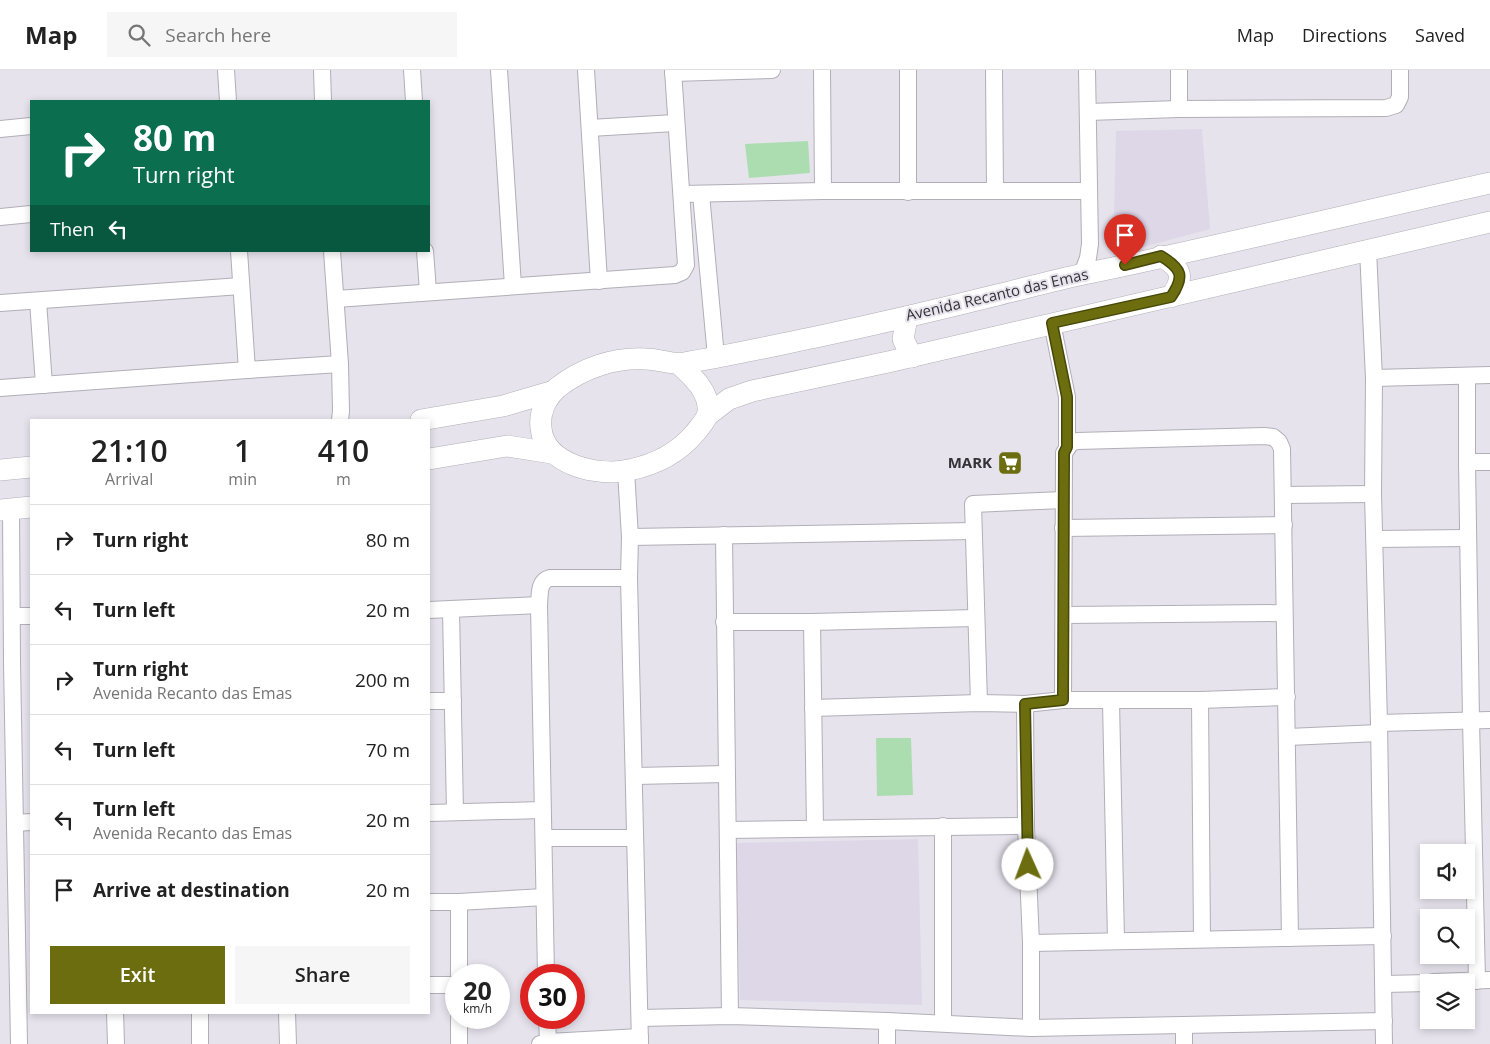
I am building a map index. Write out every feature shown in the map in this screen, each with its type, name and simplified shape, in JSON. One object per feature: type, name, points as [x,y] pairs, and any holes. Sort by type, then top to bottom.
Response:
[{"type":"main road","name":"Avenida Recanto das Emas","points":[[679,364],[907,317],[1082,274],[1107,270],[1161,256],[1490,183]]},
{"type":"main road","points":[[430,458],[507,446],[552,453],[565,461],[585,469],[626,471],[652,464],[666,457],[681,447],[698,430],[708,415],[728,399],[752,391],[1171,297],[1490,222]]},
{"type":"main road","points":[[1161,256],[1176,267],[1180,277],[1180,284],[1171,297]]},
{"type":"main road","points":[[907,317],[902,339],[912,356]]},
{"type":"main road","points":[[427,419],[503,406],[554,391],[579,373],[620,360],[646,358],[679,364],[699,384],[706,398],[708,415]]},
{"type":"main road","points":[[552,453],[542,435],[540,424],[544,406],[554,391]]},
{"type":"main road","points":[[0,470],[30,467]]},
{"type":"street","points":[[226,70],[228,100]]},
{"type":"street","points":[[322,70],[323,100]]},
{"type":"street","points":[[412,70],[414,100]]},
{"type":"street","points":[[499,70],[514,286]]},
{"type":"street","points":[[586,70],[599,281]]},
{"type":"street","points":[[336,299],[428,291],[599,281],[675,275],[682,272],[686,265],[673,71],[772,70]]},
{"type":"street","points":[[822,70],[823,192]]},
{"type":"street","points":[[908,70],[908,192]]},
{"type":"street","points":[[994,70],[995,191]]},
{"type":"street","points":[[1082,274],[1088,258],[1090,244],[1088,70]]},
{"type":"street","points":[[1179,70],[1179,109]]},
{"type":"street","points":[[1088,112],[1179,109],[1386,108],[1396,105],[1400,97],[1400,70]]},
{"type":"street","points":[[590,128],[676,123]]},
{"type":"street","points":[[0,129],[30,126]]},
{"type":"street","points":[[682,194],[1088,191]]},
{"type":"street","points":[[701,194],[716,357]]},
{"type":"street","points":[[0,217],[30,214]]},
{"type":"street","points":[[1090,244],[1097,258],[1107,270]]},
{"type":"street","points":[[1368,250],[1374,378],[1373,494],[1384,1044]]},
{"type":"street","points":[[239,252],[247,370]]},
{"type":"street","points":[[332,252],[342,417]]},
{"type":"street","points":[[425,252],[428,291]]},
{"type":"street","points":[[0,303],[241,286]]},
{"type":"street","points":[[38,301],[44,385]]},
{"type":"street","points":[[1052,323],[1067,397],[1067,447]]},
{"type":"street","points":[[0,388],[340,364]]},
{"type":"street","points":[[1374,378],[1490,375]]},
{"type":"street","points":[[1467,376],[1470,720],[1484,981]]},
{"type":"street","points":[[1063,700],[1065,616],[1063,500],[1064,453],[1067,447],[1072,443],[1084,441],[1273,437],[1279,442],[1282,449],[1284,495],[1284,613],[1288,737],[1290,938]]},
{"type":"street","points":[[1467,462],[1490,462]]},
{"type":"street","points":[[546,1029],[544,1043],[640,1040],[629,578],[630,537],[626,471]]},
{"type":"street","points":[[1284,495],[1373,494]]},
{"type":"street","points":[[979,703],[973,504],[1063,500]]},
{"type":"street","points":[[14,509],[6,576],[12,616],[6,662],[23,823],[8,881],[19,1044]]},
{"type":"street","points":[[1063,528],[1284,525]]},
{"type":"street","points":[[630,537],[973,531]]},
{"type":"street","points":[[724,535],[730,1016]]},
{"type":"street","points":[[1375,540],[1468,538]]},
{"type":"street","points":[[546,964],[539,606],[541,585],[546,579],[629,578]]},
{"type":"street","points":[[430,610],[539,606]]},
{"type":"street","points":[[450,610],[455,812]]},
{"type":"street","points":[[1065,616],[1284,613]]},
{"type":"street","points":[[12,616],[30,616]]},
{"type":"street","points":[[724,622],[976,618]]},
{"type":"street","points":[[812,622],[815,828]]},
{"type":"street","points":[[813,708],[979,703],[1025,704],[1063,700],[1200,700],[1287,697]]},
{"type":"street","points":[[1200,700],[1202,939]]},
{"type":"street","points":[[430,701],[453,701]]},
{"type":"street","points":[[1111,701],[1116,941]]},
{"type":"street","points":[[1025,704],[1026,826],[1031,943],[1031,1028]]},
{"type":"street","points":[[1288,737],[1470,720],[1490,720]]},
{"type":"street","points":[[634,776],[726,774]]},
{"type":"street","points":[[430,813],[542,810]]},
{"type":"street","points":[[943,826],[943,1023]]},
{"type":"street","points":[[728,830],[1026,826]]},
{"type":"street","points":[[544,838],[635,838]]},
{"type":"street","points":[[430,902],[544,897]]},
{"type":"street","points":[[459,902],[459,964]]},
{"type":"street","points":[[1031,943],[1383,936]]},
{"type":"street","points":[[1384,984],[1420,983]]},
{"type":"street","points":[[430,985],[445,985]]},
{"type":"street","points":[[115,1014],[116,1044]]},
{"type":"street","points":[[200,1014],[200,1044]]},
{"type":"street","points":[[288,1014],[288,1044]]},
{"type":"street","points":[[640,1018],[730,1016],[1031,1028],[1384,1021]]},
{"type":"street","points":[[887,1044],[888,1021]]},
{"type":"street","points":[[1184,1026],[1184,1044]]},
{"type":"street","points":[[458,1044],[459,1029]]},
{"type":"shaded area","points":[[1202,129],[1210,229],[1113,255],[1116,131]]},
{"type":"shaded area","points":[[918,839],[922,1005],[740,1000],[736,843]]},
{"type":"green space","points":[[808,141],[810,173],[749,178],[745,144]]},
{"type":"green space","points":[[876,738],[911,738],[913,795],[877,796]]},
{"type":"place","name":"MARK","points":[[1010,463]]},
{"type":"route","points":[[1028,865],[1025,704],[1063,700],[1065,616],[1063,528],[1064,453],[1067,447],[1067,397],[1052,323],[1171,297],[1180,284],[1179,271],[1172,263],[1161,256],[1125,265]]}]
